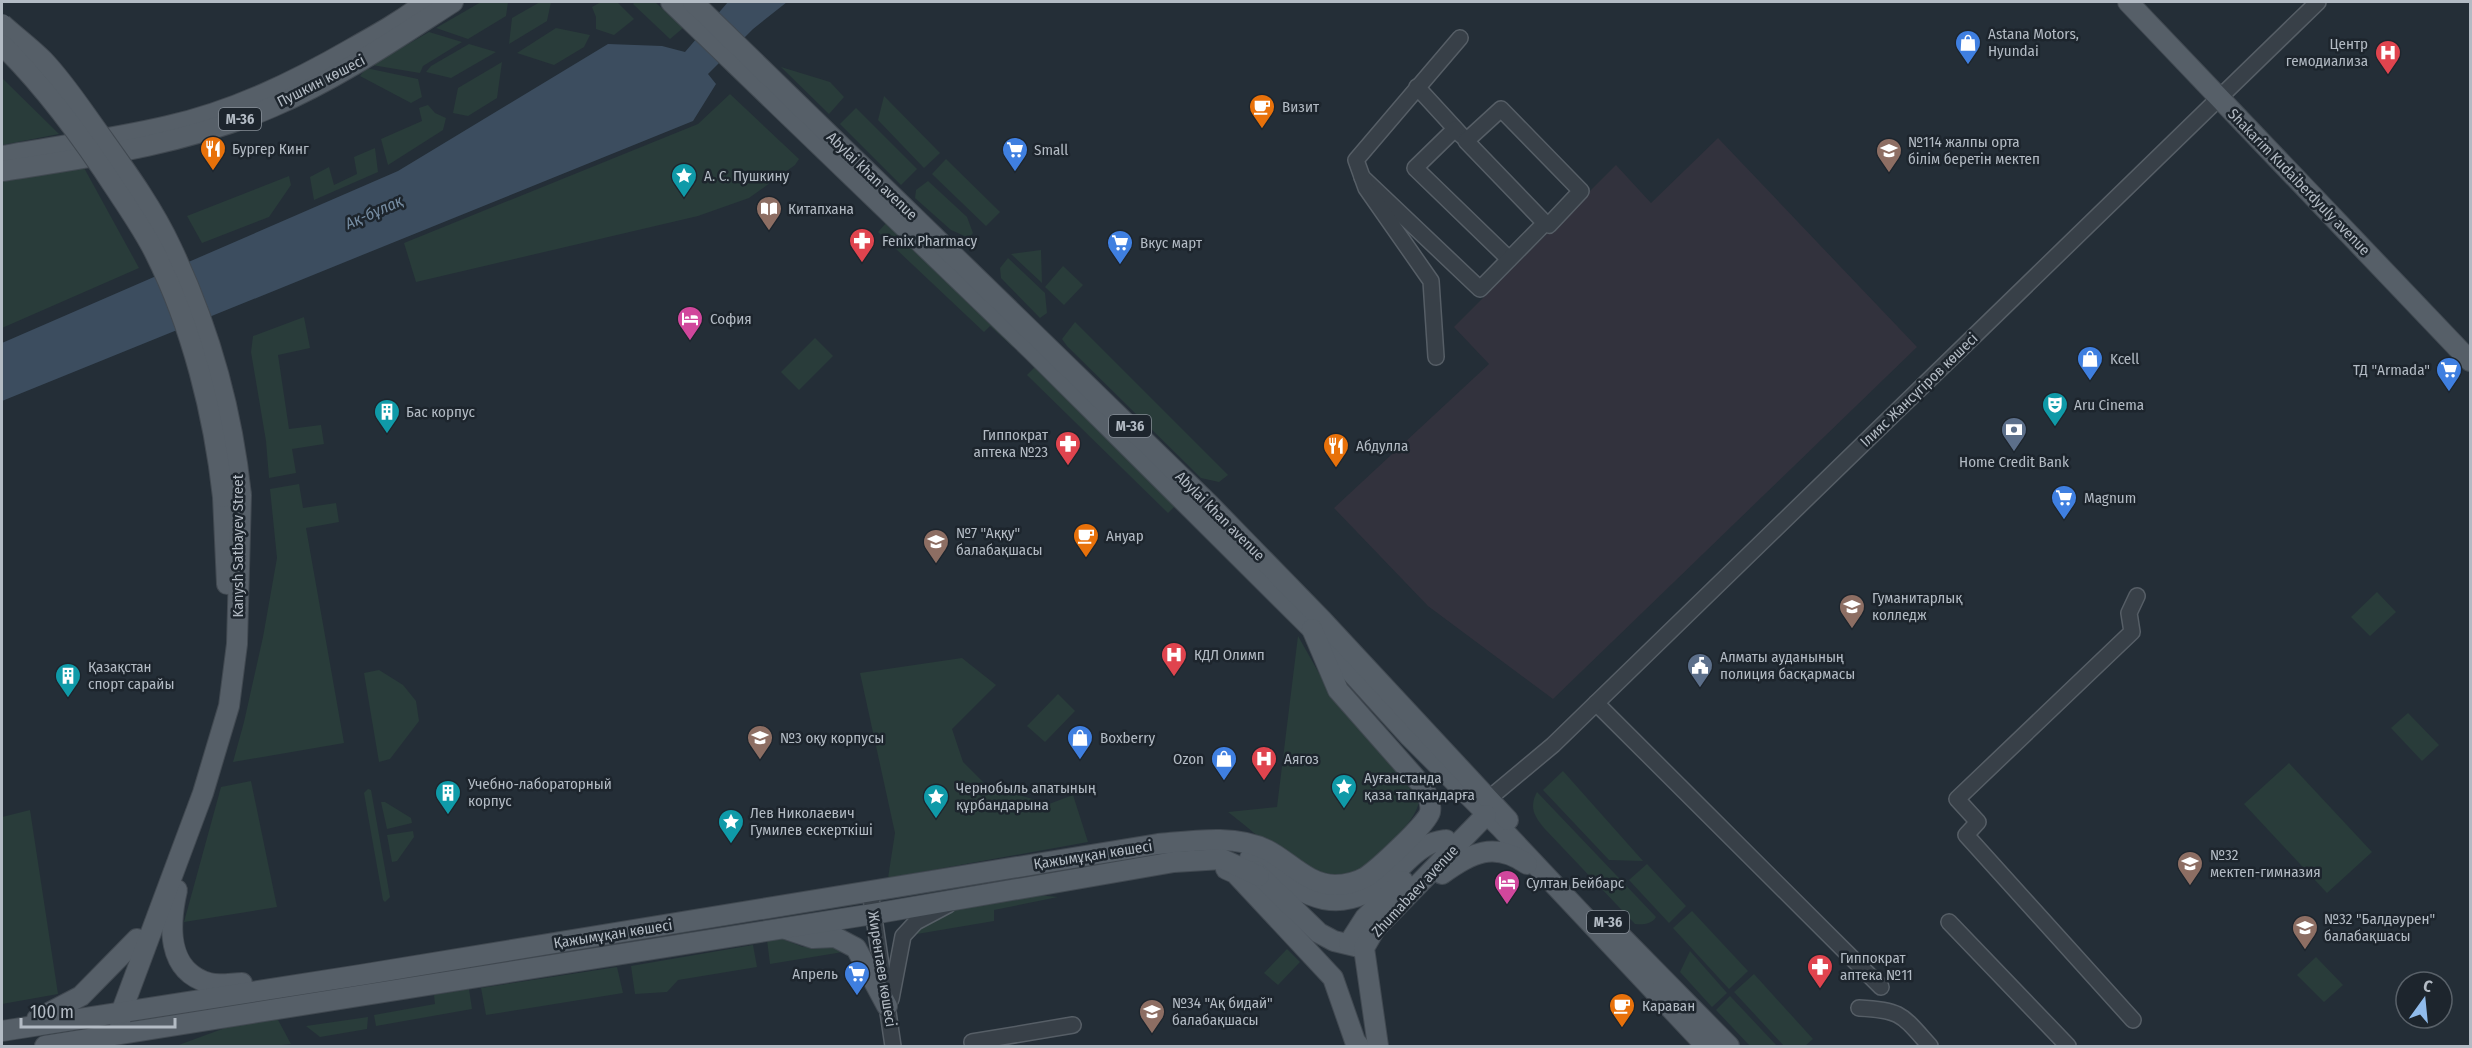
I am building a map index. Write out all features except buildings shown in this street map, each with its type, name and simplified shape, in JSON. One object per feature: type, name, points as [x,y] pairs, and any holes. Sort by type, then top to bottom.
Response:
[{"type":"main road","name":"Пушкин көшесі","points":[[2,156],[168,126],[221,111],[270,93],[306,76],[408,16],[426,2]]},
{"type":"main road","name":"Пушкин көшесі","points":[[2,171],[156,143],[225,124],[270,108],[313,88],[374,54],[453,2]]},
{"type":"main road","name":"M-36","points":[[671,2],[695,11],[754,73]]},
{"type":"main road","name":"Shakarim Kudaiberdyuly avenue","points":[[2128,2],[2470,361]]},
{"type":"main road","name":"Kanysh Satbayev Street","points":[[2,24],[42,59],[67,87],[120,162],[171,245],[205,330],[222,388],[236,452],[227,569],[226,640],[217,707],[191,790],[113,1014],[113,1042]]},
{"type":"main road","name":"Kanysh Satbayev Street","points":[[2,45],[31,74],[72,126],[105,172],[155,253],[188,336],[232,496],[237,644],[229,706],[188,834],[113,1014]]},
{"type":"main road","name":"Abylai khan avenue","points":[[754,73],[1312,629],[1410,737],[1487,807],[1729,1047]]},
{"type":"main road","name":"Abylai khan avenue","points":[[754,73],[1209,504],[1323,621],[1567,898],[1706,1047]]},
{"type":"main road","name":"Қажымұқан көшесі","points":[[8,1030],[1158,844],[1199,840],[1226,841],[1256,846],[1321,884],[1336,885],[1366,877],[1424,824],[1430,812],[1429,796],[1338,690],[1312,629]]},
{"type":"main road","points":[[1361,1047],[1356,946],[1365,918],[1446,840],[1487,807]]},
{"type":"main road","name":"Zhumabaev avenue","points":[[1378,1047],[1356,946],[1409,894],[1487,807]]},
{"type":"main road","points":[[188,834],[172,911],[174,951],[189,975],[211,984],[319,981]]},
{"type":"main road","points":[[1226,841],[1307,895],[1340,900],[1366,894],[1382,884],[1428,845],[1446,840]]},
{"type":"main road","points":[[1226,841],[1319,933],[1334,941],[1356,946]]},
{"type":"main road","points":[[1409,894],[1465,858],[1479,852],[1494,851],[1506,853],[1520,860],[1567,898]]},
{"type":"main road","name":"Қажымұқан көшесі","points":[[45,1047],[113,1042],[240,1016],[1202,859]]},
{"type":"main road","points":[[1202,859],[1222,859],[1259,876]]},
{"type":"main road","points":[[1202,859],[1235,873],[1333,978],[1355,1041],[1361,1047]]},
{"type":"main road","points":[[783,928],[813,938],[835,937],[856,948],[888,1012]]},
{"type":"main road","points":[[8,1030],[65,1006],[81,996],[138,939]]},
{"type":"main road","points":[[157,1047],[165,1039],[240,1016]]},
{"type":"street","name":"Ілияс Жансүгіров көшесі","points":[[1487,807],[1516,775],[1553,745],[2318,2]]},
{"type":"street","points":[[1436,357],[1431,281],[1366,188],[1356,160],[1460,38]]},
{"type":"street","points":[[1417,87],[1461,135],[1545,223],[1549,225],[1581,191],[1501,109],[1461,135],[1415,168],[1509,259]]},
{"type":"street","points":[[1362,177],[1480,289],[1545,223]]},
{"type":"street","points":[[2133,1020],[1966,835],[1978,822],[1957,799],[2133,632],[2129,613],[2137,596]]},
{"type":"street","points":[[1596,703],[1881,987]]},
{"type":"street","name":"Жирентаев көшесі","points":[[870,891],[893,1047]]},
{"type":"street","points":[[888,1012],[903,936],[916,922],[957,900]]},
{"type":"street","points":[[1949,922],[2068,1047]]},
{"type":"street","points":[[1858,1008],[1886,1009],[1903,1017],[1930,1047]]},
{"type":"street","points":[[973,1047],[972,1042],[1073,1025]]},
{"type":"shaded area","points":[[1718,138],[1917,347],[1553,699],[1428,606],[1334,508],[1489,364],[1454,327],[1616,165],[1651,203]]},
{"type":"green space","points":[[481,2],[508,2],[506,16],[468,39],[436,28]]},
{"type":"green space","points":[[540,2],[551,2],[547,21],[509,44],[512,18]]},
{"type":"green space","points":[[601,2],[617,2],[634,19],[614,35],[596,29],[596,17],[592,7]]},
{"type":"green space","points":[[635,2],[655,2],[683,28],[670,39],[633,4]]},
{"type":"green space","points":[[556,28],[590,35],[584,47],[554,65],[517,53]]},
{"type":"green space","points":[[429,32],[462,42],[423,66],[420,73],[372,65]]},
{"type":"green space","points":[[469,44],[496,52],[451,78],[426,72],[431,66]]},
{"type":"green space","points":[[502,62],[497,98],[468,116],[453,113],[458,88]]},
{"type":"green space","points":[[781,67],[830,82],[844,97],[829,114]]},
{"type":"green space","points":[[366,68],[418,79],[422,97],[411,103],[360,76]]},
{"type":"green space","points":[[2,78],[59,134],[2,145]]},
{"type":"green space","points":[[730,94],[799,159],[795,165],[749,198],[698,216],[416,282],[404,243],[698,124]]},
{"type":"green space","points":[[884,96],[940,153],[924,168],[878,120]]},
{"type":"green space","points":[[428,105],[435,113],[446,118],[443,130],[388,165],[381,139],[422,121],[419,108]]},
{"type":"green space","points":[[856,108],[917,169],[901,185],[840,124]]},
{"type":"green space","points":[[375,148],[378,172],[314,200],[310,177],[329,167],[334,185],[357,174],[354,157]]},
{"type":"green space","points":[[946,159],[1000,212],[986,226],[932,174]]},
{"type":"green space","points":[[83,166],[139,268],[2,328],[2,180]]},
{"type":"green space","points":[[289,176],[291,185],[269,217],[202,243],[187,216]]},
{"type":"green space","points":[[928,181],[967,217],[973,233],[969,238],[951,230],[915,198],[916,190]]},
{"type":"green space","points":[[888,221],[1018,341],[1013,347],[990,326],[984,332],[878,232]]},
{"type":"green space","points":[[1041,250],[1042,283],[1011,254]]},
{"type":"green space","points":[[1008,258],[1045,293],[1047,313],[1040,318],[1001,278],[1000,268]]},
{"type":"green space","points":[[1063,266],[1083,285],[1064,305],[1045,287]]},
{"type":"green space","points":[[304,317],[310,348],[278,355],[289,429],[321,425],[324,444],[292,449],[296,473],[269,478],[266,441],[251,352],[253,336]]},
{"type":"green space","points":[[1075,322],[1228,475],[1219,482],[1201,478],[1067,346],[1062,339]]},
{"type":"green space","points":[[815,338],[833,356],[799,390],[781,372]]},
{"type":"green space","points":[[1039,363],[1176,505],[1168,513],[1027,375]]},
{"type":"green space","points":[[299,484],[303,508],[336,503],[339,522],[306,528],[344,743],[233,762],[263,637],[277,558],[270,489]]},
{"type":"green space","points":[[2377,592],[2396,612],[2370,636],[2351,617]]},
{"type":"green space","points":[[1298,636],[1324,682],[1420,798],[1411,819],[1372,865],[1361,873],[1345,878],[1327,876],[1309,870],[1291,860],[1228,812],[1277,807]]},
{"type":"green space","points":[[962,658],[996,685],[952,729],[963,762],[986,785],[1049,804],[1073,795],[1088,842],[888,878],[895,833],[860,673]]},
{"type":"green space","points":[[379,670],[403,685],[416,701],[419,721],[390,759],[379,762],[364,673]]},
{"type":"green space","points":[[1058,694],[1075,711],[1045,742],[1027,726]]},
{"type":"green space","points":[[2408,713],[2439,745],[2422,761],[2391,728]]},
{"type":"green space","points":[[2289,763],[2372,852],[2327,893],[2244,804]]},
{"type":"green space","points":[[1563,771],[1643,861],[1609,860],[1543,790]]},
{"type":"green space","points":[[251,781],[277,907],[184,922],[221,787]]},
{"type":"green space","points":[[368,789],[371,790],[390,897],[385,902],[364,793]]},
{"type":"green space","points":[[1537,792],[1656,917],[1652,921],[1647,924],[1635,924],[1544,828],[1533,807]]},
{"type":"green space","points":[[381,802],[385,802],[411,818],[412,823],[387,829]]},
{"type":"green space","points":[[30,810],[58,994],[2,1004],[2,817]]},
{"type":"green space","points":[[413,831],[414,837],[397,861],[392,862],[387,835]]},
{"type":"green space","points":[[1647,864],[1686,906],[1669,923],[1629,880]]},
{"type":"green space","points":[[1025,894],[1058,897],[994,910],[994,921],[911,935],[926,921],[940,913]]},
{"type":"green space","points":[[1692,911],[1748,971],[1729,989],[1673,928]]},
{"type":"green space","points":[[780,938],[803,947],[829,944],[849,951],[770,964],[767,940]]},
{"type":"green space","points":[[753,945],[757,967],[678,980],[667,992],[635,994],[631,966]]},
{"type":"green space","points":[[1287,949],[1300,962],[1278,985],[1264,973]]},
{"type":"green space","points":[[1690,951],[1727,993],[1712,1007],[1680,972]]},
{"type":"green space","points":[[2316,957],[2343,985],[2324,1002],[2297,975]]},
{"type":"green space","points":[[617,967],[623,993],[486,1015],[481,988]]},
{"type":"green space","points":[[1754,974],[1813,1039],[1805,1046],[1784,1046],[1734,992]]},
{"type":"green space","points":[[469,989],[472,1009],[376,1026],[374,1015],[435,1004],[434,995]]},
{"type":"green space","points":[[1730,996],[1777,1046],[1750,1046],[1716,1010]]},
{"type":"green space","points":[[368,1017],[367,1029],[320,1037],[306,1026]]},
{"type":"green space","points":[[277,1018],[291,1044],[176,1046],[233,1025]]},
{"type":"water","name":"Ақ-бұлақ","points":[[728,2],[787,2],[753,29],[708,74],[716,84],[693,121],[2,401],[2,343],[398,171],[608,44],[662,46],[685,52]]},
{"type":"place","name":"Astana Motors, Hyundai","points":[[1968,66]]},
{"type":"place","name":"Центр гемодиализа","points":[[2388,76]]},
{"type":"place","name":"Визит","points":[[1262,130]]},
{"type":"place","name":"Бургер Кинг","points":[[213,172]]},
{"type":"place","name":"Small","points":[[1015,173]]},
{"type":"place","name":"№114 жалпы орта білім беретін мектеп","points":[[1889,174]]},
{"type":"place","name":"А. С. Пушкину","points":[[684,199]]},
{"type":"place","name":"Китапхана","points":[[769,232]]},
{"type":"place","name":"Fenix Pharmacy","points":[[862,264]]},
{"type":"place","name":"Вкус март","points":[[1120,266]]},
{"type":"place","name":"София","points":[[690,342]]},
{"type":"place","name":"Kcell","points":[[2090,382]]},
{"type":"place","name":"ТД \"Armada\"","points":[[2449,393]]},
{"type":"place","name":"Aru Cinema","points":[[2055,428]]},
{"type":"place","name":"Бас корпус","points":[[387,435]]},
{"type":"place","name":"Home Credit Bank","points":[[2014,453]]},
{"type":"place","name":"Гиппократ аптека №23","points":[[1068,467]]},
{"type":"place","name":"Абдулла","points":[[1336,469]]},
{"type":"place","name":"Magnum","points":[[2064,521]]},
{"type":"place","name":"Ануар","points":[[1086,559]]},
{"type":"place","name":"№7 \"Аққу\" балабақшасы","points":[[936,565]]},
{"type":"place","name":"Гуманитарлық колледж","points":[[1852,630]]},
{"type":"place","name":"КДЛ Олимп","points":[[1174,678]]},
{"type":"place","name":"Алматы ауданының полиция басқармасы","points":[[1700,689]]},
{"type":"place","name":"Қазақстан спорт сарайы","points":[[68,699]]},
{"type":"place","name":"№3 оқу корпусы","points":[[760,761]]},
{"type":"place","name":"Boxberry","points":[[1080,761]]},
{"type":"place","name":"Ozon","points":[[1224,782]]},
{"type":"place","name":"Аягоз","points":[[1264,782]]},
{"type":"place","name":"Ауғанстанда қаза тапқандарға","points":[[1344,810]]},
{"type":"place","name":"Учебно-лабораторный корпус","points":[[448,816]]},
{"type":"place","name":"Чернобыль апатының құрбандарына","points":[[936,820]]},
{"type":"place","name":"Лев Николаевич Гумилев ескерткіші","points":[[731,845]]},
{"type":"place","name":"№32 мектеп-гимназия","points":[[2190,887]]},
{"type":"place","name":"Султан Бейбарс","points":[[1507,906]]},
{"type":"place","name":"№32 \"Балдәурен\" балабақшасы","points":[[2305,951]]},
{"type":"place","name":"Гиппократ аптека №11","points":[[1820,990]]},
{"type":"place","name":"Апрель","points":[[857,997]]},
{"type":"place","name":"Караван","points":[[1622,1029]]},
{"type":"place","name":"№34 \"Ақ бидай\" балабақшасы","points":[[1152,1035]]}]
